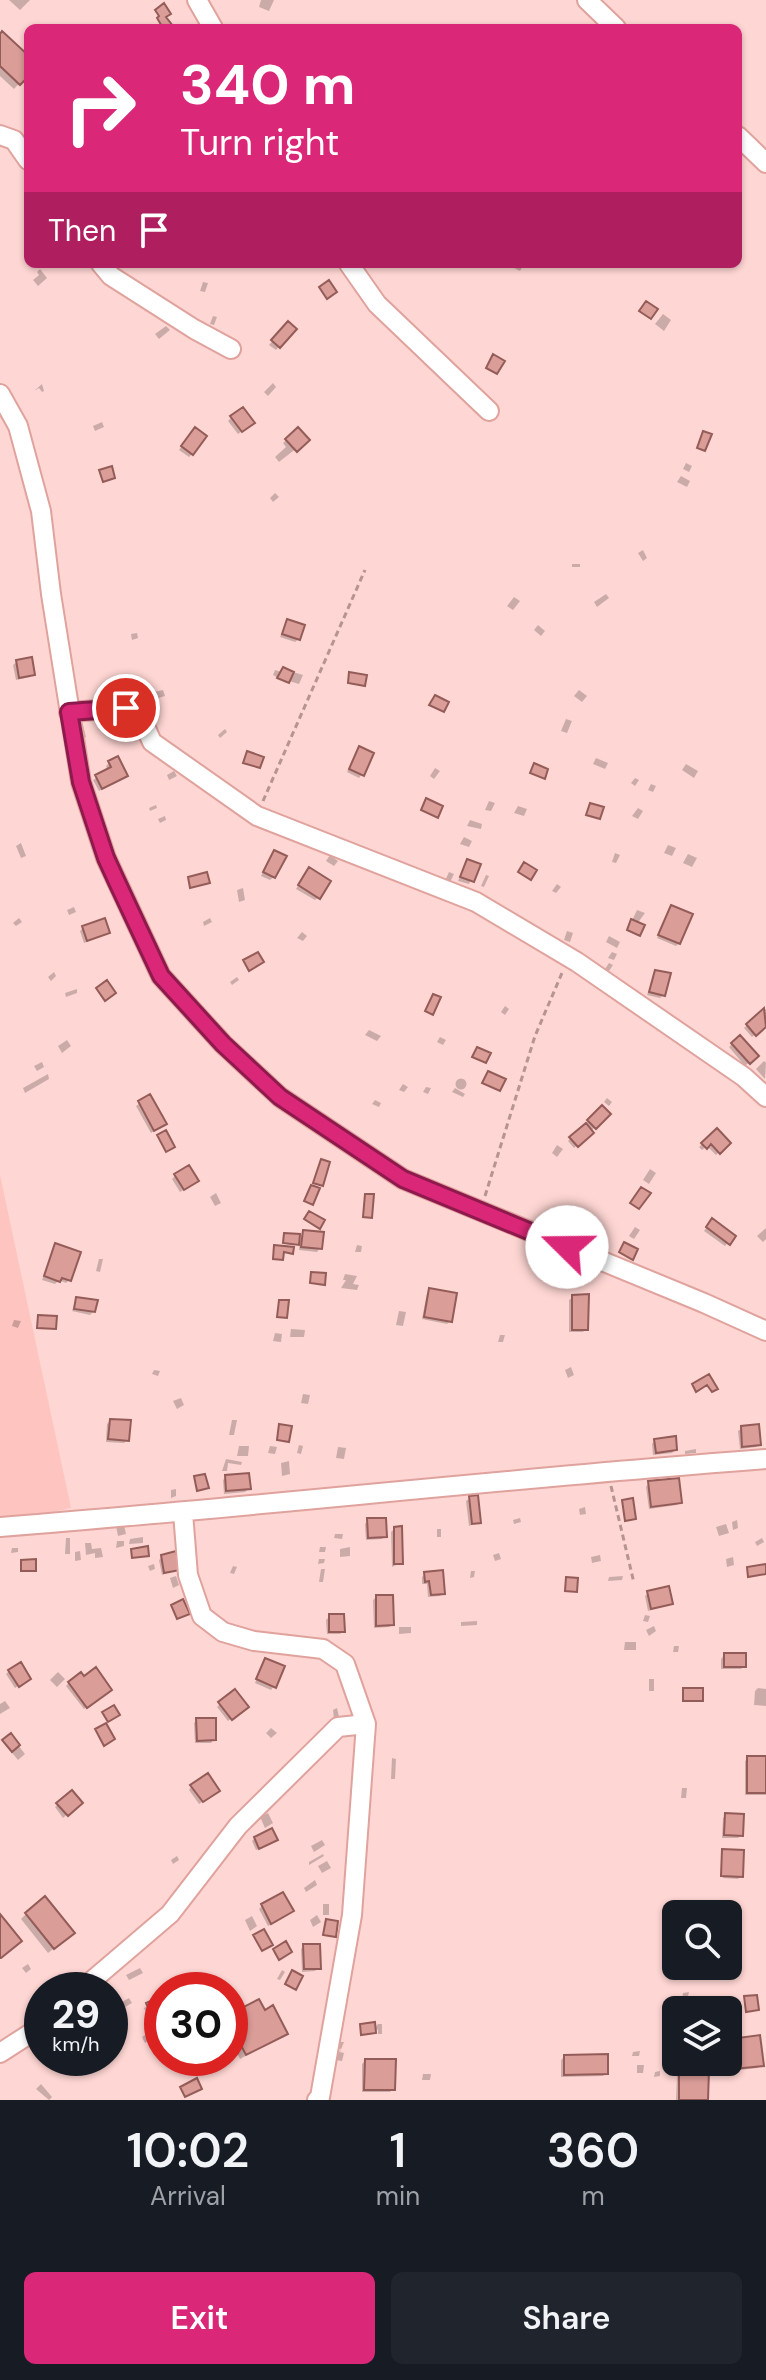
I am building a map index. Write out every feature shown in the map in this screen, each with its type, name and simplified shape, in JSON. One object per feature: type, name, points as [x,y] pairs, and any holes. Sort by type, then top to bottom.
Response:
[{"type":"street","points":[[197,0],[211,24]]},
{"type":"street","points":[[587,0],[612,24]]},
{"type":"street","points":[[0,135],[14,140],[24,154]]},
{"type":"street","points":[[742,140],[766,163]]},
{"type":"street","points":[[104,268],[111,276],[231,349]]},
{"type":"street","points":[[352,268],[377,304],[489,411]]},
{"type":"street","points":[[0,394],[18,426],[41,511],[81,782],[106,858],[161,976],[223,1044],[280,1097],[403,1179],[766,1331]]},
{"type":"street","points":[[69,712],[126,708],[141,717],[152,742],[257,816],[476,902],[568,957],[744,1077],[766,1097]]},
{"type":"street","points":[[0,1527],[766,1459]]},
{"type":"street","points":[[183,1513],[188,1575],[202,1616],[223,1632],[254,1641],[323,1649],[345,1664],[366,1724],[352,1915],[317,2100]]},
{"type":"street","points":[[101,1972],[170,1914],[238,1826],[338,1727],[366,1724]]},
{"type":"street","points":[[0,2053],[24,2038]]},
{"type":"path","points":[[257,816],[365,570]]},
{"type":"path","points":[[485,1196],[535,1036],[568,957]]},
{"type":"path","points":[[607,1471],[634,1583]]},
{"type":"shaded area","points":[[0,1175],[71,1508],[0,1523]]},
{"type":"building","points":[[164,3],[171,14],[166,17],[171,24],[161,24],[155,10]]},
{"type":"building","points":[[2,31],[24,51],[24,81],[20,85],[0,66]]},
{"type":"building","points":[[329,280],[337,292],[327,299],[319,287]]},
{"type":"building","points":[[646,301],[658,309],[651,319],[639,311]]},
{"type":"building","points":[[288,321],[297,329],[280,348],[271,340]]},
{"type":"building","points":[[493,354],[505,361],[497,374],[486,368]]},
{"type":"building","points":[[243,407],[255,423],[242,432],[230,416]]},
{"type":"building","points":[[195,427],[207,436],[193,455],[181,446]]},
{"type":"building","points":[[298,427],[310,440],[297,452],[285,439]]},
{"type":"building","points":[[703,431],[712,434],[705,451],[697,448]]},
{"type":"building","points":[[112,466],[115,478],[103,482],[99,470]]},
{"type":"building","points":[[287,619],[305,625],[300,640],[282,634]]},
{"type":"building","points":[[32,657],[35,675],[19,678],[16,660]]},
{"type":"building","points":[[283,667],[294,672],[289,683],[277,678]]},
{"type":"building","points":[[349,672],[367,675],[365,686],[348,683]]},
{"type":"building","points":[[435,695],[449,702],[444,712],[429,705]]},
{"type":"building","points":[[359,746],[374,753],[364,776],[349,769]]},
{"type":"building","points":[[247,751],[264,757],[260,768],[243,763]]},
{"type":"building","points":[[118,756],[128,776],[102,789],[95,775],[111,767],[108,761]]},
{"type":"building","points":[[534,763],[548,769],[545,779],[530,773]]},
{"type":"building","points":[[426,798],[443,806],[438,818],[421,810]]},
{"type":"building","points":[[590,803],[604,807],[600,819],[586,815]]},
{"type":"building","points":[[274,850],[287,856],[275,878],[263,872]]},
{"type":"building","points":[[467,859],[481,864],[474,882],[460,877]]},
{"type":"building","points":[[524,862],[537,870],[531,880],[518,872]]},
{"type":"building","points":[[309,867],[331,881],[320,899],[298,885]]},
{"type":"building","points":[[207,872],[210,883],[190,888],[188,877]]},
{"type":"building","points":[[671,905],[693,914],[680,944],[658,935]]},
{"type":"building","points":[[105,918],[110,933],[87,941],[82,926]]},
{"type":"building","points":[[631,919],[645,925],[640,936],[627,930]]},
{"type":"building","points":[[258,952],[264,962],[249,971],[243,960]]},
{"type":"building","points":[[655,970],[671,973],[665,996],[649,992]]},
{"type":"building","points":[[107,980],[116,993],[105,1001],[96,988]]},
{"type":"building","points":[[433,994],[441,997],[433,1015],[425,1011]]},
{"type":"building","points":[[764,1008],[766,1027],[756,1036],[746,1024]]},
{"type":"building","points":[[740,1035],[759,1056],[750,1064],[731,1043]]},
{"type":"building","points":[[477,1047],[491,1053],[486,1063],[472,1057]]},
{"type":"building","points":[[488,1071],[506,1079],[500,1091],[482,1083]]},
{"type":"building","points":[[150,1094],[167,1124],[154,1131],[138,1101]]},
{"type":"building","points":[[602,1105],[611,1114],[596,1129],[587,1120]]},
{"type":"building","points":[[586,1123],[594,1133],[578,1147],[569,1137]]},
{"type":"building","points":[[717,1128],[731,1143],[720,1154],[711,1144],[707,1149],[701,1143]]},
{"type":"building","points":[[166,1130],[175,1147],[166,1152],[157,1135]]},
{"type":"building","points":[[321,1159],[330,1162],[323,1186],[313,1183]]},
{"type":"building","points":[[189,1165],[199,1181],[184,1190],[174,1174]]},
{"type":"building","points":[[311,1185],[320,1188],[313,1205],[304,1201]]},
{"type":"building","points":[[641,1187],[651,1193],[639,1209],[630,1203]]},
{"type":"building","points":[[365,1194],[374,1194],[372,1218],[363,1217]]},
{"type":"building","points":[[309,1211],[325,1220],[320,1229],[304,1219]]},
{"type":"building","points":[[712,1218],[736,1236],[730,1245],[706,1227]]},
{"type":"building","points":[[303,1230],[324,1232],[322,1249],[301,1247]]},
{"type":"building","points":[[284,1233],[300,1234],[299,1245],[283,1243]]},
{"type":"building","points":[[624,1242],[638,1249],[633,1260],[619,1252]]},
{"type":"building","points":[[55,1243],[81,1252],[71,1281],[62,1278],[60,1282],[44,1276]]},
{"type":"building","points":[[274,1245],[294,1247],[293,1254],[284,1252],[283,1260],[273,1259]]},
{"type":"building","points":[[311,1272],[326,1273],[325,1285],[310,1283]]},
{"type":"building","points":[[429,1288],[457,1293],[452,1322],[424,1317]]},
{"type":"building","points":[[589,1294],[588,1330],[572,1330],[572,1295]]},
{"type":"building","points":[[76,1297],[98,1300],[95,1312],[74,1309]]},
{"type":"building","points":[[279,1300],[289,1300],[287,1318],[277,1317]]},
{"type":"building","points":[[38,1315],[57,1316],[56,1329],[37,1328]]},
{"type":"building","points":[[709,1374],[718,1389],[712,1392],[707,1385],[696,1392],[692,1384]]},
{"type":"building","points":[[110,1419],[131,1420],[129,1441],[108,1439]]},
{"type":"building","points":[[279,1424],[292,1426],[289,1442],[277,1440]]},
{"type":"building","points":[[759,1424],[761,1445],[742,1447],[741,1426]]},
{"type":"building","points":[[676,1436],[677,1450],[656,1453],[654,1439]]},
{"type":"building","points":[[249,1473],[251,1489],[226,1491],[225,1475]]},
{"type":"building","points":[[205,1474],[209,1488],[197,1491],[194,1476]]},
{"type":"building","points":[[679,1478],[682,1503],[651,1507],[648,1481]]},
{"type":"building","points":[[478,1495],[481,1523],[472,1524],[469,1496]]},
{"type":"building","points":[[633,1498],[636,1519],[625,1521],[622,1500]]},
{"type":"building","points":[[367,1518],[386,1518],[387,1537],[368,1538]]},
{"type":"building","points":[[402,1526],[403,1564],[394,1564],[394,1527]]},
{"type":"building","points":[[148,1546],[149,1556],[132,1558],[131,1549]]},
{"type":"building","points":[[176,1551],[180,1570],[164,1573],[161,1555]]},
{"type":"building","points":[[36,1559],[36,1571],[21,1571],[21,1560]]},
{"type":"building","points":[[766,1564],[766,1574],[748,1577],[747,1567]]},
{"type":"building","points":[[443,1570],[445,1594],[431,1595],[424,1572]]},
{"type":"building","points":[[566,1577],[578,1578],[577,1592],[565,1591]]},
{"type":"building","points":[[669,1586],[673,1604],[651,1609],[647,1591]]},
{"type":"building","points":[[376,1595],[393,1595],[394,1625],[376,1626]]},
{"type":"building","points":[[183,1599],[190,1614],[177,1619],[171,1605]]},
{"type":"building","points":[[329,1614],[344,1614],[345,1632],[329,1632]]},
{"type":"building","points":[[724,1653],[746,1653],[746,1667],[724,1667]]},
{"type":"building","points":[[265,1658],[285,1666],[276,1688],[256,1679]]},
{"type":"building","points":[[21,1662],[31,1679],[19,1687],[8,1670]]},
{"type":"building","points":[[96,1667],[112,1690],[87,1708],[68,1682],[81,1672],[84,1676]]},
{"type":"building","points":[[683,1688],[703,1688],[703,1701],[683,1701]]},
{"type":"building","points":[[235,1689],[249,1707],[232,1720],[218,1702]]},
{"type":"building","points":[[114,1705],[120,1715],[108,1722],[102,1712]]},
{"type":"building","points":[[196,1718],[216,1718],[216,1740],[197,1741]]},
{"type":"building","points":[[106,1723],[115,1739],[104,1746],[95,1729]]},
{"type":"building","points":[[11,1733],[20,1745],[12,1752],[2,1740]]},
{"type":"building","points":[[747,1756],[766,1756],[766,1793],[747,1793]]},
{"type":"building","points":[[208,1773],[220,1791],[203,1802],[190,1785]]},
{"type":"building","points":[[72,1790],[83,1803],[68,1816],[56,1803]]},
{"type":"building","points":[[725,1813],[744,1814],[743,1836],[724,1835]]},
{"type":"building","points":[[272,1828],[278,1840],[259,1849],[254,1837]]},
{"type":"building","points":[[722,1849],[744,1850],[743,1877],[721,1876]]},
{"type":"building","points":[[283,1892],[294,1911],[271,1924],[261,1904]]},
{"type":"building","points":[[45,1896],[75,1933],[54,1949],[25,1913]]},
{"type":"building","points":[[0,1914],[22,1941],[1,1958],[0,1958]]},
{"type":"building","points":[[326,1919],[338,1921],[336,1937],[323,1935]]},
{"type":"building","points":[[264,1929],[273,1945],[262,1951],[253,1935]]},
{"type":"building","points":[[286,1941],[292,1952],[279,1960],[273,1949]]},
{"type":"building","points":[[303,1944],[320,1944],[321,1969],[304,1969]]},
{"type":"building","points":[[292,1970],[303,1976],[296,1990],[285,1984]]},
{"type":"building","points":[[757,1995],[759,2010],[746,2012],[744,1996]]},
{"type":"building","points":[[259,1999],[265,2010],[273,2005],[288,2034],[248,2054],[248,2005]]},
{"type":"building","points":[[375,2022],[376,2033],[361,2035],[360,2024]]},
{"type":"building","points":[[760,2035],[764,2066],[742,2068],[742,2037]]},
{"type":"building","points":[[608,2054],[608,2074],[564,2075],[564,2055]]},
{"type":"building","points":[[365,2059],[396,2059],[395,2090],[364,2090]]},
{"type":"building","points":[[679,2076],[709,2076],[708,2100],[679,2100]]},
{"type":"building","points":[[197,2078],[202,2089],[185,2097],[180,2087]]},
{"type":"route","points":[[126,708],[69,712],[81,782],[106,858],[161,976],[223,1044],[280,1097],[335,1136],[403,1179],[567,1247]]}]
